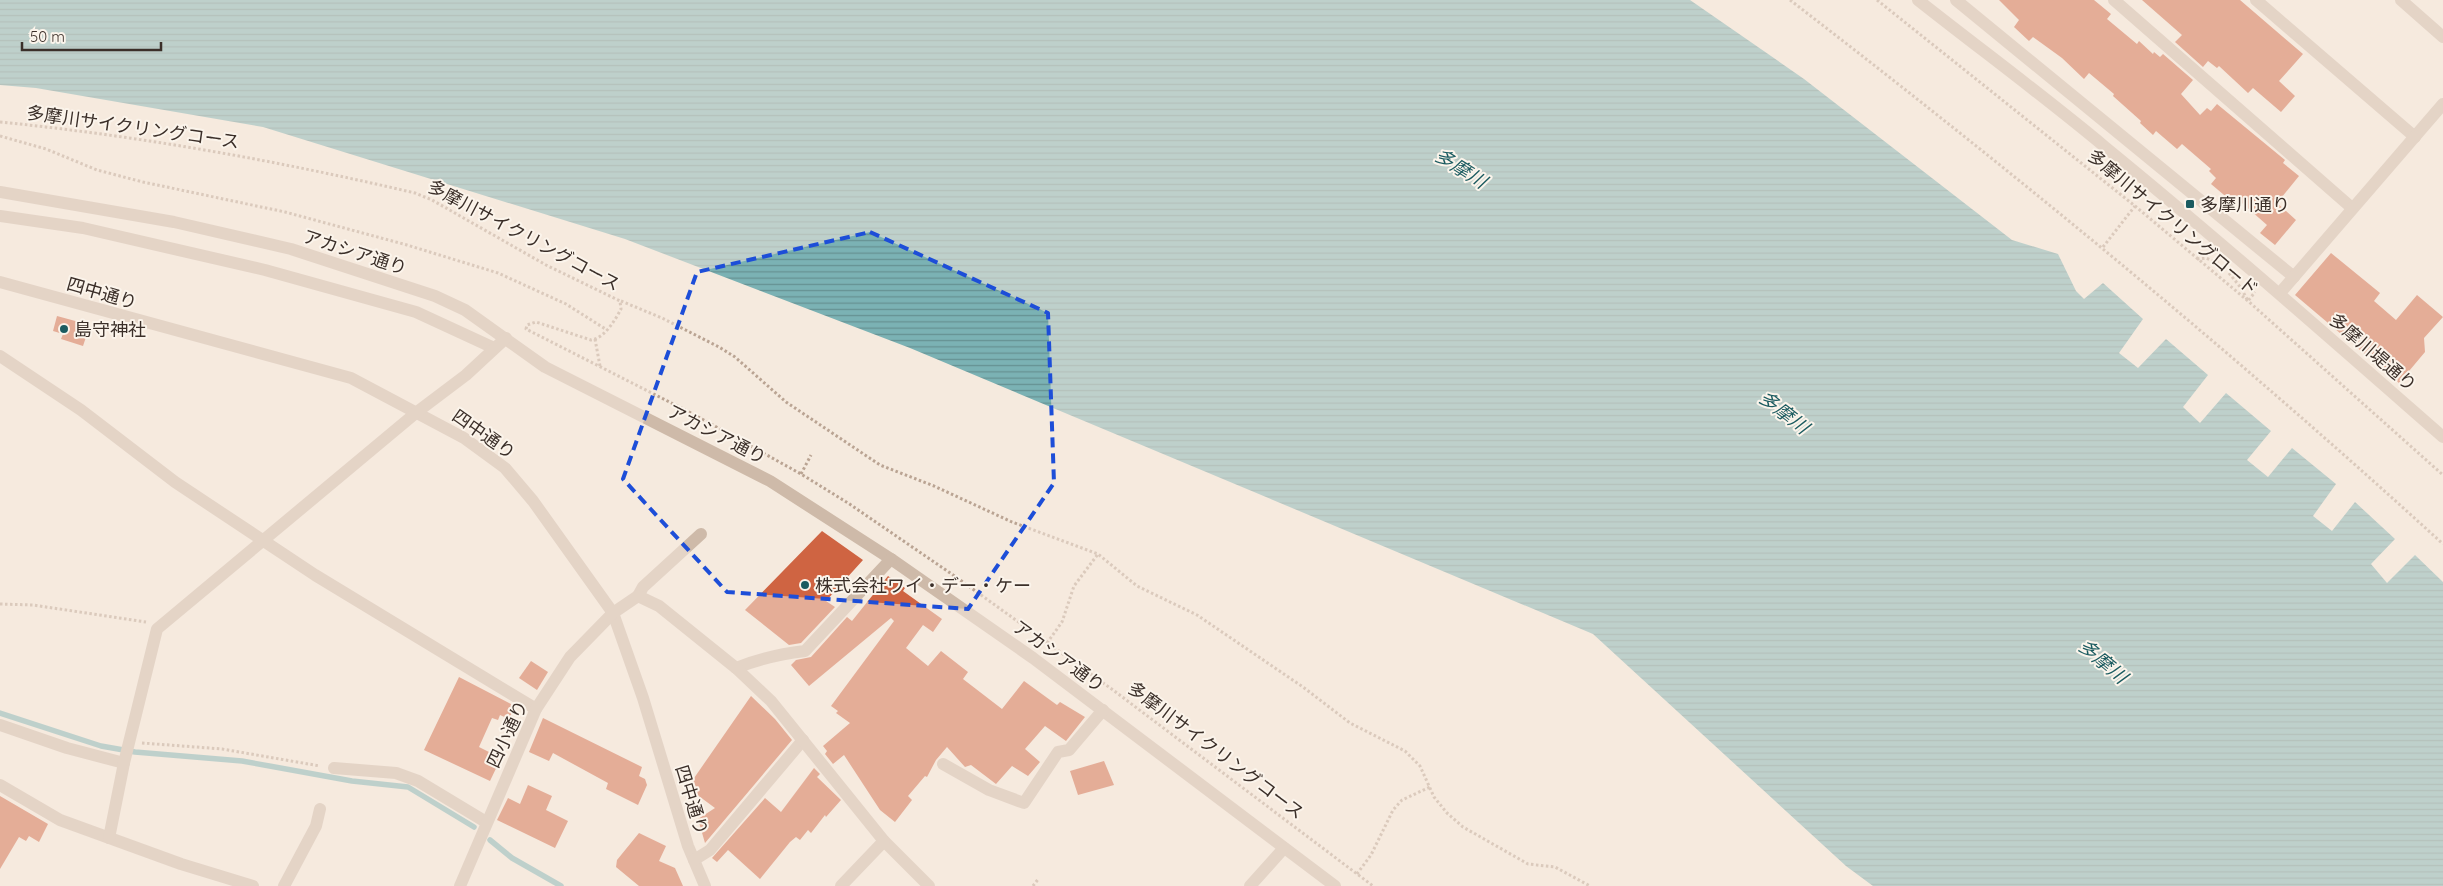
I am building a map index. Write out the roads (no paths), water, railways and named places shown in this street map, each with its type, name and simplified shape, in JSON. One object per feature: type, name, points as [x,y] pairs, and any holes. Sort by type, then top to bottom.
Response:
[{"type":"street","points":[[1918,0],[2103,145],[2280,293],[2443,104]]},
{"type":"street","points":[[1956,0],[2294,277]]},
{"type":"street","points":[[2114,0],[2352,208]]},
{"type":"street","points":[[2256,0],[2415,137]]},
{"type":"street","points":[[2401,0],[2443,37]]},
{"type":"street","name":"アカシア通り","points":[[0,192],[174,222],[291,249],[435,296],[465,310],[545,366],[770,481],[891,559],[1103,710],[1335,886]]},
{"type":"street","points":[[0,216],[83,228],[265,270],[416,312],[494,348]]},
{"type":"street","name":"四中通り","points":[[0,282],[351,378],[464,438],[505,468],[533,501],[613,613],[694,860],[705,886]]},
{"type":"street","name":"多摩川堤通り","points":[[2280,293],[2443,437]]},
{"type":"street","points":[[109,838],[124,763],[157,629],[417,412],[466,375],[506,338]]},
{"type":"street","points":[[0,356],[81,410],[175,482],[315,575],[536,709]]},
{"type":"street","name":"四小通り","points":[[460,886],[536,709],[570,657],[613,613],[638,596],[643,587],[701,534]]},
{"type":"street","points":[[736,668],[754,660],[781,653],[805,651],[891,559]]},
{"type":"street","points":[[638,596],[659,606],[736,668],[771,701],[884,841],[929,886]]},
{"type":"street","points":[[943,764],[989,790],[1024,803],[1058,752],[1069,750],[1103,710]]},
{"type":"street","points":[[0,725],[68,748],[124,763]]},
{"type":"street","points":[[694,860],[710,850],[804,740]]},
{"type":"street","points":[[334,768],[396,774],[418,781],[486,822]]},
{"type":"street","points":[[0,784],[60,820],[181,864],[253,886]]},
{"type":"street","points":[[284,886],[316,826],[320,809]]},
{"type":"street","points":[[841,886],[884,841]]},
{"type":"street","points":[[1250,886],[1284,848]]},
{"type":"water","name":"多摩川","points":[[0,0],[1690,0],[1804,79],[2012,240],[2058,254],[2076,291],[2084,299],[2103,283],[2143,319],[2119,353],[2138,368],[2166,339],[2208,375],[2183,407],[2200,423],[2226,393],[2271,431],[2247,460],[2268,477],[2292,448],[2336,484],[2313,516],[2332,531],[2355,502],[2395,539],[2371,564],[2387,583],[2415,555],[2443,582],[2443,886],[1873,886],[1846,866],[1593,634],[910,348],[625,239],[263,127],[36,88],[0,85]]},
{"type":"waterway","points":[[0,713],[101,746],[135,752],[242,761],[352,781],[408,787],[474,827]]},
{"type":"waterway","points":[[490,840],[512,858],[561,886]]},
{"type":"place","name":"多摩川通り","points":[[2190,204]]},
{"type":"place","name":"島守神社","points":[[64,329]]},
{"type":"place","name":"株式会社ワイ・デー・ケー","points":[[805,585]]}]
